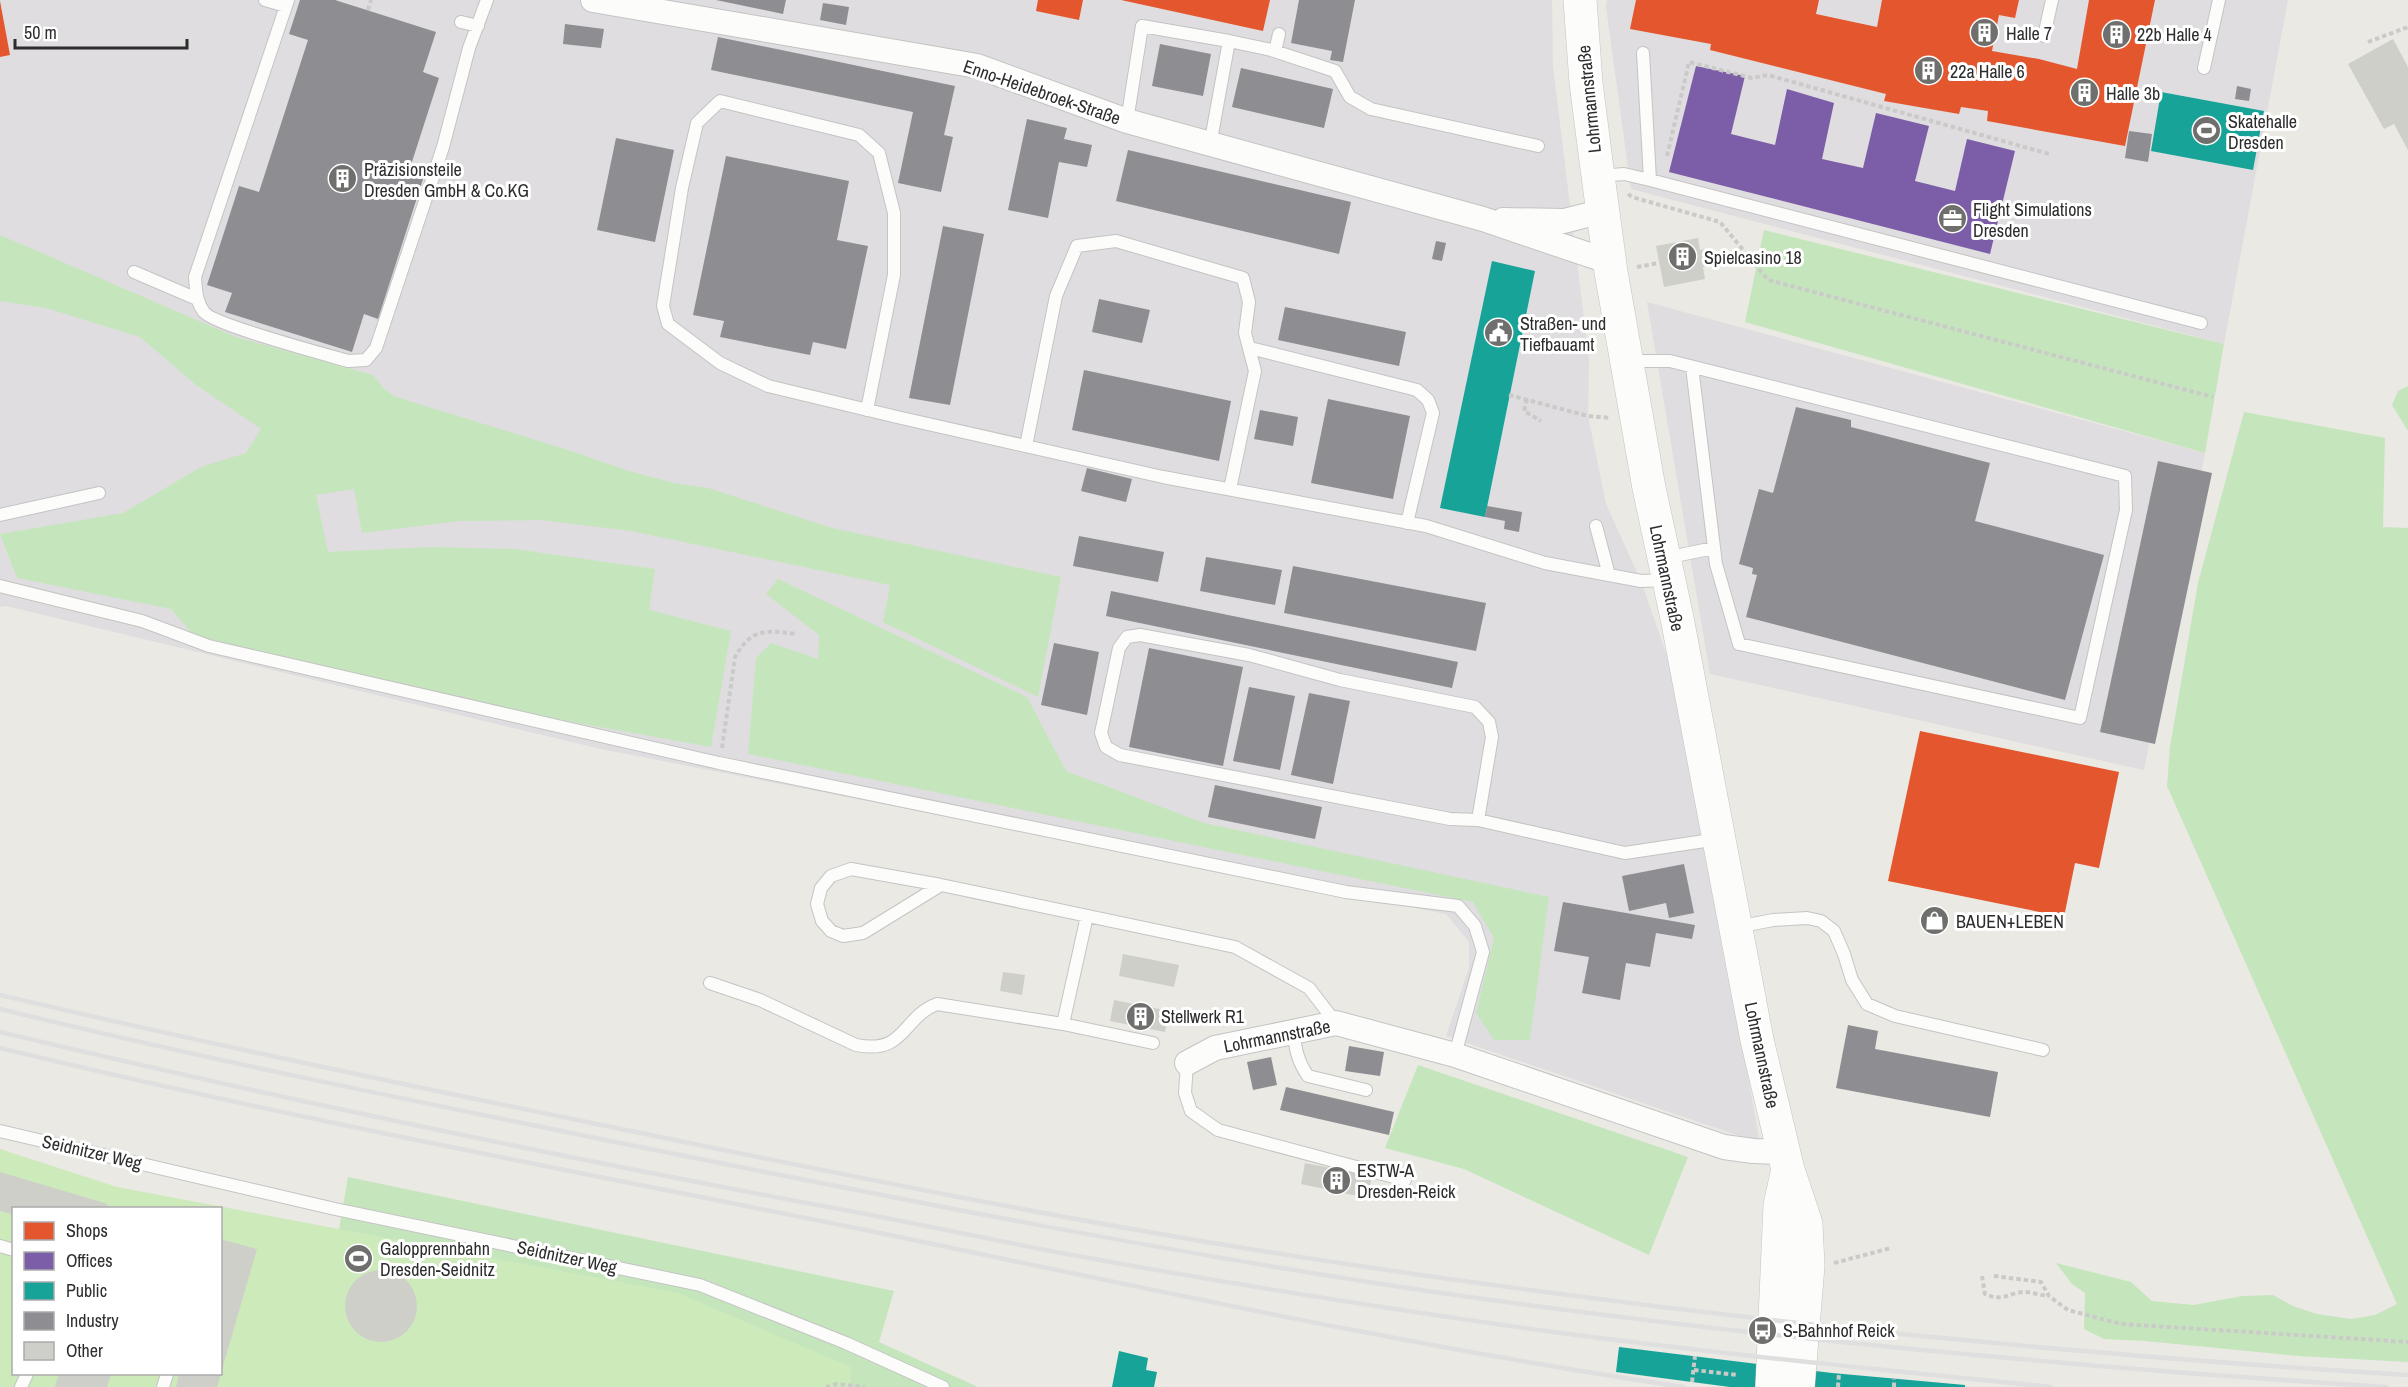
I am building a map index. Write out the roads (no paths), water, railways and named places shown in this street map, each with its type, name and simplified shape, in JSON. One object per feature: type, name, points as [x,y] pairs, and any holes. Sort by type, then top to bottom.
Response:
[{"type":"street","name":"Enno-Heidebroek-Straße","points":[[593,0],[977,66],[1127,121],[1483,219],[1610,262]]},
{"type":"street","name":"Lohrmannstraße","points":[[1580,0],[1586,83],[1598,176],[1615,202],[1610,262],[1637,420],[1757,1040],[1786,1161],[1806,1224],[1808,1266],[1798,1387]]},
{"type":"street","name":"Enno-Heidebroek-Straße","points":[[1483,219],[1564,221],[1615,202]]},
{"type":"street","name":"Lohrmannstraße","points":[[1187,1063],[1215,1048],[1336,1023],[1455,1055],[1724,1147],[1753,1151],[1786,1161]]},
{"type":"street","name":"Lohrmannstraße","points":[[1772,1387],[1780,1205],[1786,1161]]},
{"type":"lane","points":[[266,0],[287,3],[195,277],[197,299],[205,314],[225,324],[348,361],[366,360],[376,348],[443,147],[470,48],[487,0]]},
{"type":"lane","points":[[2044,36],[2052,0]]},
{"type":"lane","points":[[2204,68],[2219,0]]},
{"type":"lane","points":[[461,22],[478,26]]},
{"type":"lane","points":[[1127,121],[1142,26],[1271,50],[1335,71],[1350,97],[1371,109],[1538,146]]},
{"type":"lane","points":[[1271,50],[1276,47],[1279,34]]},
{"type":"lane","points":[[1210,145],[1219,104],[1228,41]]},
{"type":"lane","points":[[1643,53],[1655,182]]},
{"type":"lane","points":[[867,410],[894,275],[894,213],[879,153],[859,135],[720,101],[697,123],[682,188],[663,306],[668,324],[720,363],[768,386],[867,410],[1163,477],[1426,526],[1545,563],[1610,576],[1641,581],[1714,548]]},
{"type":"lane","points":[[1598,176],[1624,174],[2201,323]]},
{"type":"lane","points":[[1026,446],[1056,296],[1077,246],[1116,241],[1243,278],[1250,302],[1245,333],[1255,371],[1230,489]]},
{"type":"lane","points":[[134,272],[197,299]]},
{"type":"lane","points":[[1250,348],[1417,390],[1428,400],[1433,413],[1407,523]]},
{"type":"lane","points":[[1627,361],[1670,361],[2125,476],[2126,510],[2080,718],[1739,644],[1716,564],[1692,367]]},
{"type":"lane","points":[[0,515],[99,493]]},
{"type":"lane","points":[[1596,526],[1610,576]]},
{"type":"lane","points":[[0,586],[142,621],[209,646],[719,763],[1346,892],[1458,906],[1475,926],[1483,952],[1455,1055]]},
{"type":"lane","points":[[1478,820],[1492,737],[1489,722],[1475,707],[1340,680],[1249,656],[1140,636],[1127,637],[1119,648],[1101,733],[1106,747],[1120,755],[1450,819],[1478,820],[1625,854],[1719,839]]},
{"type":"lane","points":[[940,885],[863,933],[843,936],[831,931],[822,921],[817,903],[820,888],[831,876],[850,869],[940,885],[1235,947],[1309,988],[1336,1023]]},
{"type":"lane","points":[[1063,1024],[1087,916]]},
{"type":"lane","points":[[1736,927],[1773,920],[1807,918],[1821,921],[1834,931],[1852,980],[1867,1004],[1895,1016],[2043,1050]]},
{"type":"lane","points":[[710,983],[760,1000],[855,1045],[868,1047],[887,1044],[898,1038],[924,1011],[938,1004],[1063,1024],[1153,1043]]},
{"type":"lane","points":[[1294,1032],[1295,1050],[1300,1066],[1308,1076],[1366,1090]]},
{"type":"lane","points":[[1187,1063],[1185,1093],[1191,1111],[1218,1130],[1405,1180]]},
{"type":"lane","name":"Seidnitzer Weg","points":[[0,1131],[335,1209],[700,1285],[846,1343],[943,1387]]},
{"type":"railway","points":[[0,995],[440,1092],[1008,1206],[1262,1251],[1547,1292],[1834,1327],[2120,1354],[2408,1375]]},
{"type":"railway","points":[[0,1009],[314,1080],[733,1166],[1041,1226],[1351,1279],[1571,1311],[1804,1338],[2037,1361],[2387,1387]]},
{"type":"railway","points":[[0,1032],[325,1106],[543,1152],[1169,1272],[1396,1309],[1645,1344],[2051,1387]]},
{"type":"railway","points":[[0,1048],[325,1121],[1276,1315],[1480,1354],[1684,1387]]},
{"type":"place","name":"Halle 7","points":[[1985,33]]},
{"type":"place","name":"22b Halle 4","points":[[2116,34]]},
{"type":"place","name":"22a Halle 6","points":[[1929,71]]},
{"type":"place","name":"Halle 3b","points":[[2085,93]]},
{"type":"place","name":"Skatehalle Dresden","points":[[2207,131]]},
{"type":"place","name":"Präzisionsteile Dresden GmbH & Co.KG","points":[[343,179]]},
{"type":"place","name":"Flight Simulations Dresden","points":[[1952,219]]},
{"type":"place","name":"Spielcasino 18","points":[[1683,257]]},
{"type":"place","name":"Straßen- und Tiefbauamt","points":[[1499,333]]},
{"type":"place","name":"BAUEN+LEBEN","points":[[1935,921]]},
{"type":"place","name":"Stellwerk R1","points":[[1140,1016]]},
{"type":"place","name":"ESTW-A Dresden-Reick","points":[[1336,1180]]},
{"type":"place","name":"Galopprennbahn Dresden-Seidnitz","points":[[359,1258]]},
{"type":"place","name":"S-Bahnhof Reick","points":[[1762,1330]]}]
